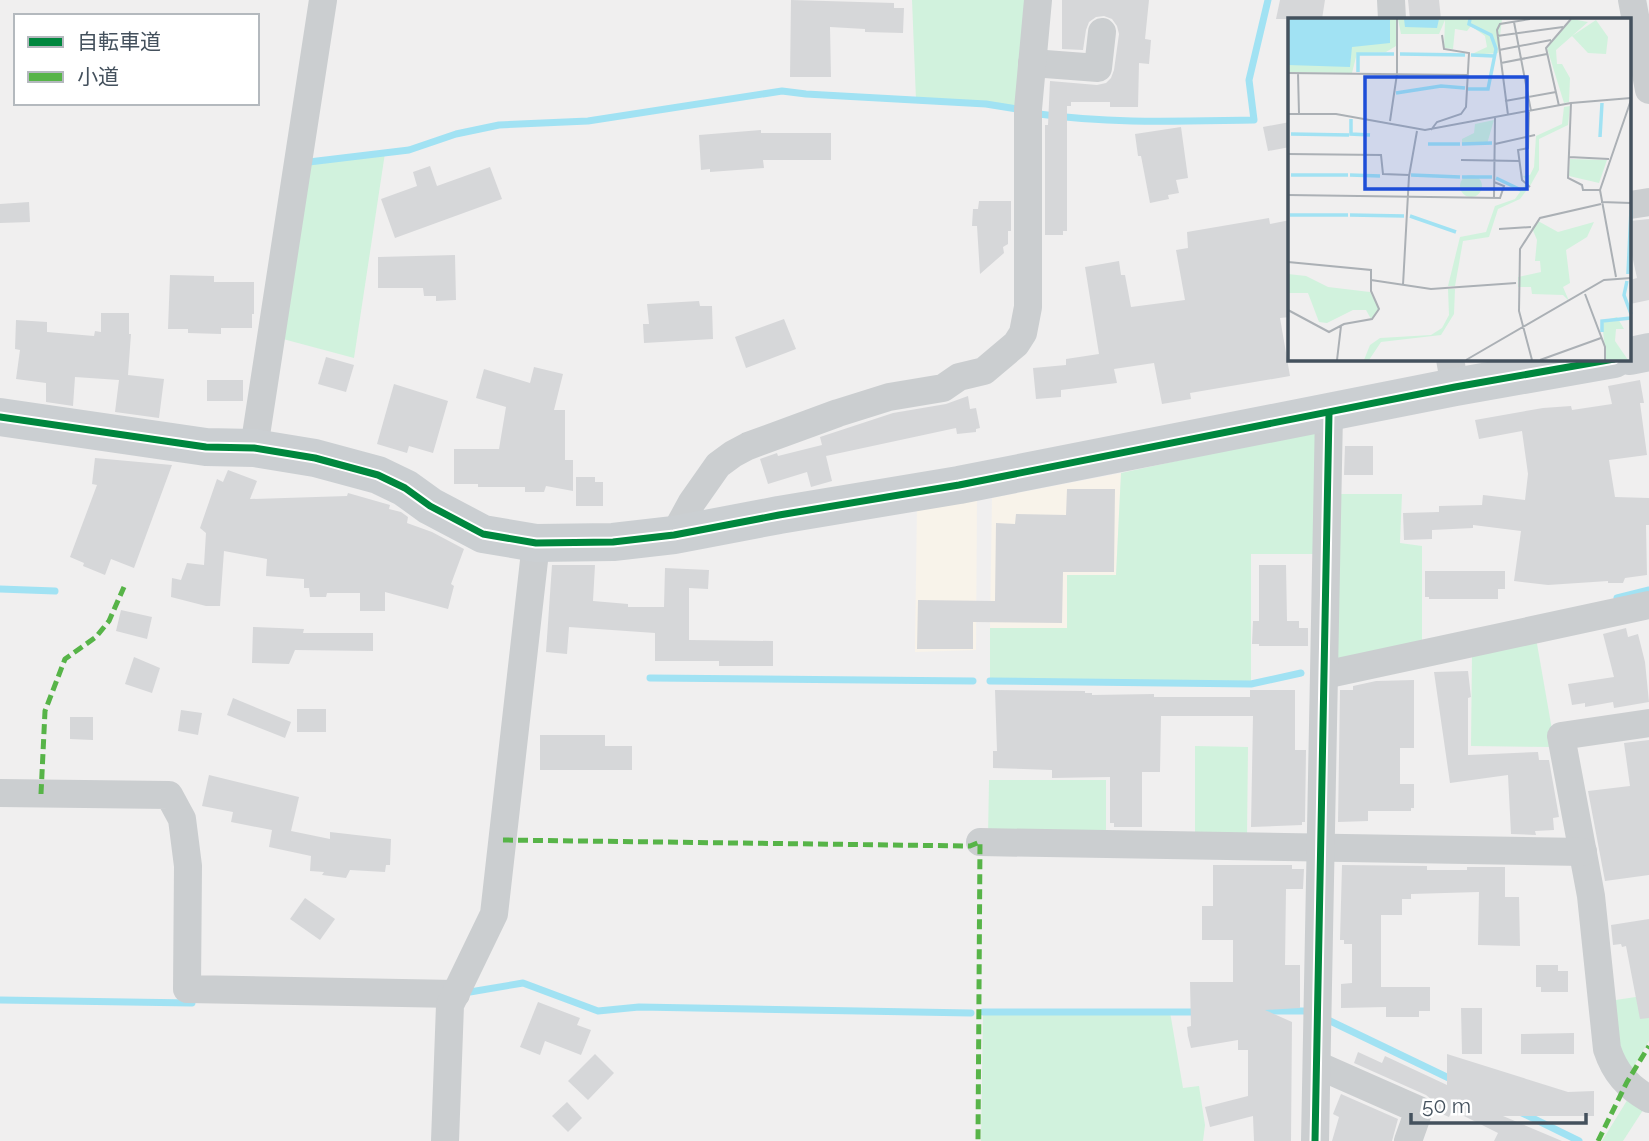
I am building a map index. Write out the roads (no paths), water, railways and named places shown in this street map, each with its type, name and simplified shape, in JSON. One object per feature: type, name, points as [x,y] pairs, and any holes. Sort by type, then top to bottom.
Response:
[{"type":"street","points":[[254,447],[323,0]]},
{"type":"street","points":[[674,536],[692,502],[718,465],[748,446],[889,397],[943,388],[959,377],[984,371],[1016,344],[1023,333],[1028,307],[1028,109],[1038,0]]},
{"type":"street","points":[[1391,0],[1392,18]]},
{"type":"street","points":[[1632,0],[1649,90]]},
{"type":"street","points":[[1032,63],[1098,68],[1102,32]]},
{"type":"street","points":[[0,417],[206,447],[254,447],[315,458],[378,475],[484,534],[536,543],[613,542],[674,536],[779,514],[959,485],[1329,413],[1452,373],[1602,360]]},
{"type":"street","points":[[1315,1141],[1329,413]]},
{"type":"street","points":[[445,1141],[450,1005],[494,914],[536,543]]},
{"type":"street","points":[[1324,675],[1649,605]]},
{"type":"street","points":[[1641,1094],[1613,1067],[1607,1049],[1592,905],[1562,736],[1649,723]]},
{"type":"street","points":[[0,793],[169,795],[182,819],[188,866],[187,989],[456,994]]},
{"type":"street","points":[[980,842],[1583,852]]},
{"type":"street","points":[[1317,1065],[1419,1110],[1408,1141]]},
{"type":"waterway","points":[[1039,114],[1120,121],[1254,120],[1249,80],[1268,0]]},
{"type":"waterway","points":[[309,162],[409,150],[456,134],[499,125],[588,121],[782,91],[986,104],[1017,109]]},
{"type":"waterway","points":[[0,589],[55,591]]},
{"type":"waterway","points":[[1617,598],[1649,590]]},
{"type":"waterway","points":[[990,681],[1251,684],[1301,673]]},
{"type":"waterway","points":[[650,678],[973,681]]},
{"type":"waterway","points":[[464,993],[523,983],[598,1011],[639,1007],[971,1013]]},
{"type":"waterway","points":[[0,1000],[192,1003]]},
{"type":"waterway","points":[[1260,1011],[1311,1011]]},
{"type":"waterway","points":[[983,1012],[1199,1012]]},
{"type":"waterway","points":[[1324,1018],[1455,1081]]},
{"type":"waterway","points":[[1520,1112],[1579,1141]]}]
